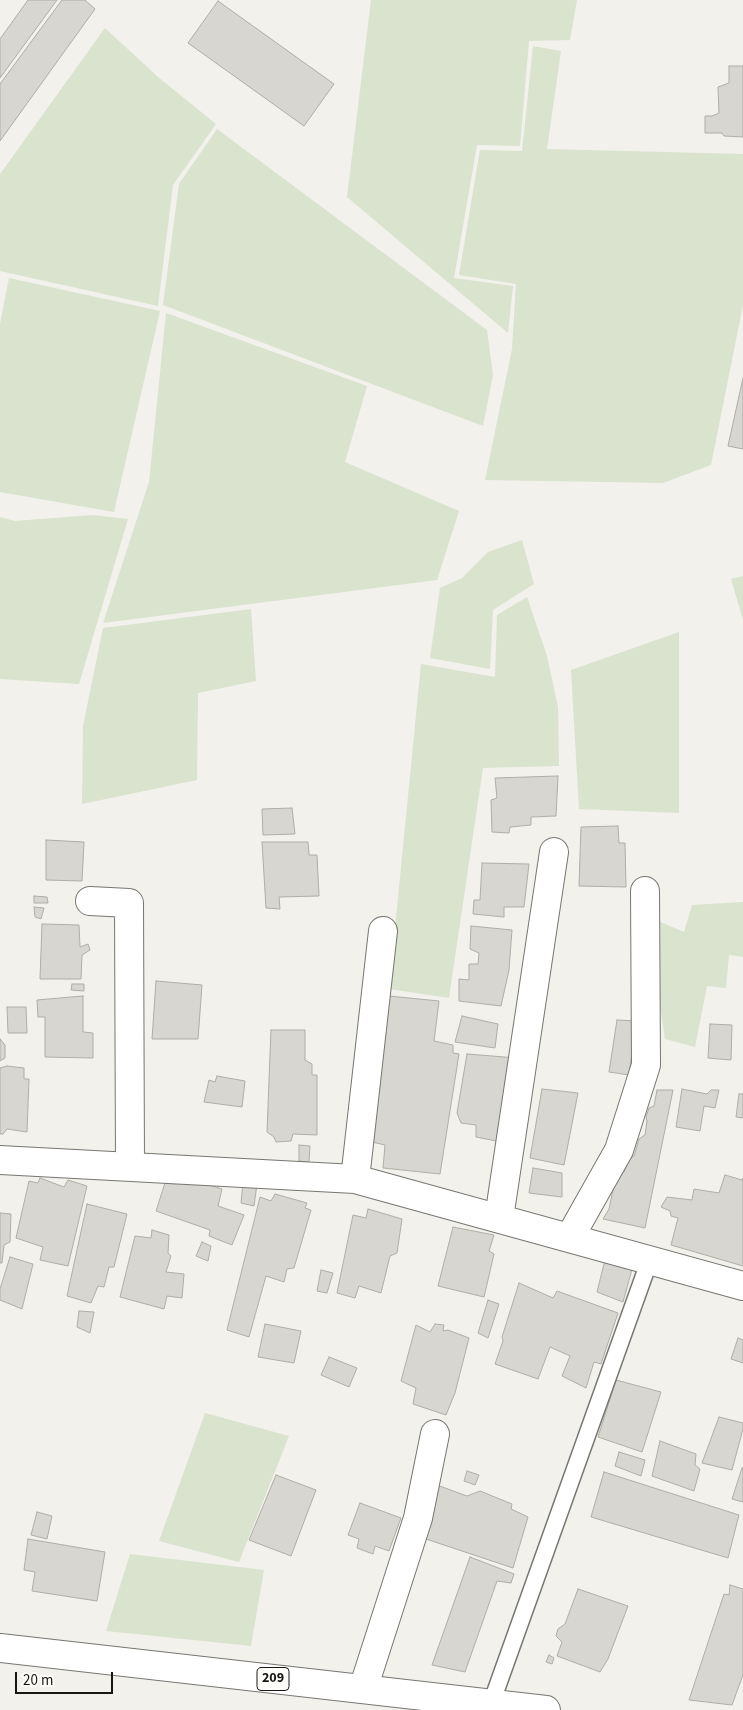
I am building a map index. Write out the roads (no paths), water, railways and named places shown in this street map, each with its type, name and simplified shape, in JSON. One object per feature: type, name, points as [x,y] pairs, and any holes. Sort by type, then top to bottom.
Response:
[{"type":"main road","points":[[499,1218],[554,852]]},
{"type":"main road","points":[[570,1237],[619,1150],[646,1065],[644,891]]},
{"type":"main road","points":[[90,901],[129,903],[130,1167]]},
{"type":"main road","points":[[355,1179],[383,931]]},
{"type":"main road","points":[[0,1160],[355,1179],[743,1286]]},
{"type":"main road","points":[[363,1689],[418,1518],[435,1434]]},
{"type":"main road","name":"209","points":[[0,1648],[363,1689],[476,1705],[546,1710]]},
{"type":"lane","points":[[476,1705],[650,1259]]}]
